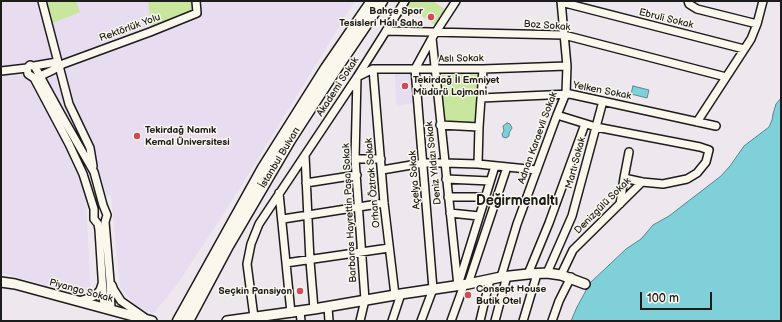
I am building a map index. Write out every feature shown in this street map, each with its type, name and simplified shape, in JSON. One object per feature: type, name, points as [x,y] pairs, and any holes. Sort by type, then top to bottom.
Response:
[{"type":"highway","name":"İstanbul Bulvarı","points":[[188,321],[235,217],[271,155],[326,68],[372,1]]},
{"type":"highway","name":"İstanbul Bulvarı","points":[[178,321],[228,246],[290,140],[382,1]]},
{"type":"main road","points":[[227,321],[314,310],[398,294],[528,274],[561,274],[585,284]]},
{"type":"main road","name":"Piyango Sokak","points":[[3,282],[151,321]]},
{"type":"street","points":[[42,1],[69,104],[90,148],[93,169],[107,215],[101,223],[102,277],[108,309]]},
{"type":"street","name":"Rektörlük Yolu","points":[[58,64],[197,13],[196,1]]},
{"type":"street","name":"Akademi Sokak","points":[[254,317],[247,267],[248,254],[254,234],[259,224],[357,77],[405,1]]},
{"type":"street","points":[[415,69],[433,35],[456,1]]},
{"type":"street","points":[[688,1],[689,4],[697,9],[757,24]]},
{"type":"street","points":[[697,122],[751,39],[757,24],[763,1]]},
{"type":"street","name":"Adnan Karaevli Sokak","points":[[495,321],[517,224],[566,93],[567,66],[561,2]]},
{"type":"street","name":"Ebruli Sokak","points":[[561,2],[744,49]]},
{"type":"street","name":"Boz Sokak","points":[[386,31],[433,35],[564,35],[726,77]]},
{"type":"street","name":"Deniz Yıldızı Sokak","points":[[433,35],[440,125],[448,197],[463,285]]},
{"type":"street","points":[[1,71],[58,64]]},
{"type":"street","points":[[37,77],[54,70],[58,64]]},
{"type":"street","name":"Aslı Sokak","points":[[357,77],[373,69],[435,70],[567,66]]},
{"type":"street","points":[[30,67],[37,69],[37,77],[83,174],[94,212],[94,219],[101,223]]},
{"type":"street","points":[[30,67],[28,74],[37,77],[93,169]]},
{"type":"street","name":"Orhan Öztrak Sokak","points":[[373,69],[384,203],[389,248],[398,294]]},
{"type":"street","name":"Açelya Sokak","points":[[415,69],[424,163],[433,289]]},
{"type":"street","points":[[478,164],[483,69]]},
{"type":"street","name":"Barbaros Hayrettin Paşa Sokak","points":[[357,77],[355,159],[363,252],[365,300],[360,321]]},
{"type":"street","name":"Yelken Sokak","points":[[481,98],[566,93],[716,126]]},
{"type":"street","name":"Martı Sokak","points":[[523,321],[542,274],[572,216],[603,101]]},
{"type":"street","points":[[557,115],[596,127]]},
{"type":"street","points":[[528,274],[549,223],[585,124]]},
{"type":"street","points":[[440,125],[479,127]]},
{"type":"street","name":"Denizgülü Sokak","points":[[561,274],[573,250],[642,182],[663,184],[687,179],[706,162],[709,150],[596,127]]},
{"type":"street","points":[[620,204],[630,152]]},
{"type":"street","points":[[305,154],[314,310]]},
{"type":"street","points":[[355,159],[381,160]]},
{"type":"street","points":[[382,170],[424,163],[478,164],[537,170]]},
{"type":"street","points":[[463,285],[479,216],[495,166]]},
{"type":"street","points":[[451,321],[507,167]]},
{"type":"street","points":[[83,174],[93,169]]},
{"type":"street","points":[[306,183],[357,175]]},
{"type":"street","points":[[624,178],[642,182]]},
{"type":"street","points":[[446,180],[490,181]]},
{"type":"street","points":[[280,193],[286,263],[296,312],[301,321]]},
{"type":"street","points":[[448,197],[485,197]]},
{"type":"street","points":[[283,219],[384,203]]},
{"type":"street","points":[[94,212],[99,209],[105,211]]},
{"type":"street","points":[[450,213],[479,216]]},
{"type":"street","points":[[101,223],[110,281],[108,309]]},
{"type":"street","points":[[286,263],[310,261],[389,248]]},
{"type":"street","points":[[77,301],[95,296],[100,290],[102,277]]},
{"type":"street","points":[[552,321],[559,301],[570,278]]},
{"type":"street","points":[[480,321],[490,279]]},
{"type":"street","points":[[110,281],[121,300],[151,321]]},
{"type":"street","points":[[421,321],[433,289]]},
{"type":"street","points":[[392,321],[398,294]]},
{"type":"street","points":[[328,307],[329,321]]},
{"type":"shaded area","name":"Tekirdağ Namık Kemal Üniversitesi","points":[[1,1],[355,1],[223,215],[176,286],[153,314],[136,306],[120,287],[111,195],[86,200],[90,279],[89,293],[76,293],[1,273]]},
{"type":"shaded area","name":"Tekirdağ İl Emniyet Müdürü Lojmanı","points":[[410,73],[414,77],[416,103],[399,105],[396,103],[395,74]]},
{"type":"green space","points":[[47,1],[76,1],[80,12],[53,23]]},
{"type":"green space","points":[[148,1],[194,1],[194,6],[190,12],[151,27]]},
{"type":"green space","name":"Bahçe Spor Tesisleri Halı Saha","points":[[409,1],[433,1],[445,9],[435,25],[406,6]]},
{"type":"green space","points":[[479,73],[475,123],[445,122],[443,119],[439,75]]},
{"type":"water","points":[[633,86],[649,90],[647,98],[631,94]]},
{"type":"water","points":[[781,98],[781,321],[571,321],[590,283],[626,249],[641,239],[653,225],[669,216],[721,176],[744,146],[769,127],[776,104]]},
{"type":"water","points":[[507,123],[510,124],[512,128],[509,136],[506,138],[503,137],[502,134],[504,131],[503,126]]},
{"type":"place","name":"Bahçe Spor Tesisleri Halı Saha","points":[[431,17]]},
{"type":"place","name":"Tekirdağ İl Emniyet Müdürü Lojmanı","points":[[405,86]]},
{"type":"place","name":"Tekirdağ Namık Kemal Üniversitesi","points":[[137,136]]},
{"type":"place","name":"Seçkin Pansiyon","points":[[300,291]]},
{"type":"place","name":"Consept House Butik Otel","points":[[468,295]]},
{"type":"district","name":"Değirmenaltı","points":[[517,201]]}]
